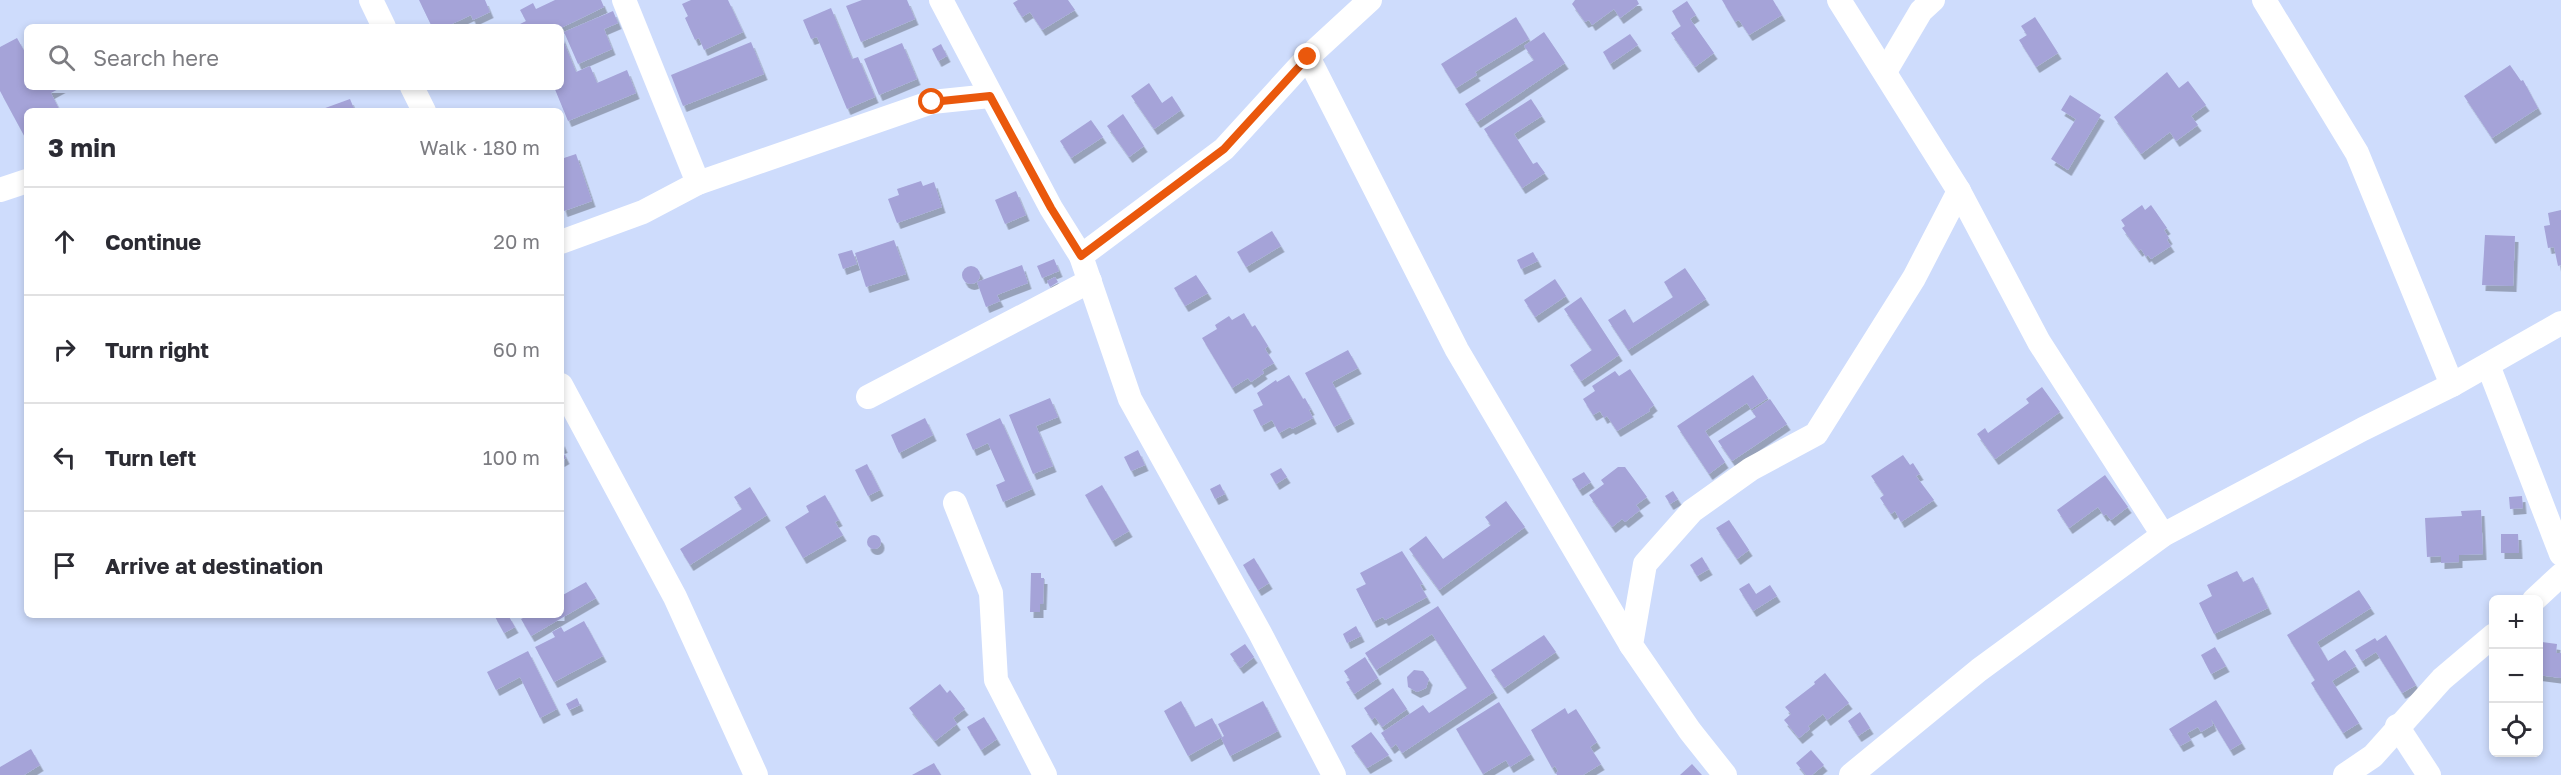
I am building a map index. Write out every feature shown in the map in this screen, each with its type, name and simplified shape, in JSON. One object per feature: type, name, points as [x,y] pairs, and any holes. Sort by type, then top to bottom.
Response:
[{"type":"street","points":[[371,0],[383,24]]},
{"type":"street","points":[[624,0],[698,183]]},
{"type":"street","points":[[941,0],[1051,208],[1081,256],[1130,399],[1260,633],[1334,775]]},
{"type":"street","points":[[1081,256],[1224,149],[1308,57],[1370,0]]},
{"type":"street","points":[[1839,0],[1959,191],[2039,342],[2163,535]]},
{"type":"street","points":[[1885,72],[1921,11],[1933,0]]},
{"type":"street","points":[[2264,0],[2356,153],[2452,385]]},
{"type":"street","points":[[1308,57],[1457,350],[1631,645],[1690,731],[1725,775]]},
{"type":"street","points":[[414,90],[422,108]]},
{"type":"street","points":[[564,241],[644,212],[698,183],[932,102],[990,96]]},
{"type":"street","points":[[0,190],[24,182]]},
{"type":"street","points":[[1631,645],[1646,564],[1692,511],[1751,469],[1816,434],[1914,278],[1959,191]]},
{"type":"street","points":[[867,397],[1090,281]]},
{"type":"street","points":[[1851,775],[1979,670],[2163,535],[2363,429],[2452,385],[2561,323]]},
{"type":"street","points":[[2488,365],[2561,554]]},
{"type":"street","points":[[564,391],[675,597],[756,775]]},
{"type":"street","points":[[955,503],[991,593],[996,680],[1045,775]]},
{"type":"street","points":[[2539,595],[2561,575]]},
{"type":"street","points":[[2345,775],[2373,756],[2397,726],[2442,679],[2489,638]]},
{"type":"street","points":[[2397,726],[2429,775]]},
{"type":"building","points":[[419,0],[485,0],[490,12],[473,20],[471,15],[452,24],[431,24]]},
{"type":"building","points":[[555,0],[601,0],[604,7],[564,27],[564,24],[520,24],[526,21],[520,10],[533,3],[536,9]]},
{"type":"building","points":[[691,0],[728,0],[743,32],[704,50],[699,38],[695,40],[685,18],[688,16],[682,4]]},
{"type":"building","points":[[862,0],[907,0],[915,19],[861,42],[846,6]]},
{"type":"building","points":[[1018,0],[1068,0],[1075,10],[1042,30],[1030,12],[1022,17],[1013,3]]},
{"type":"building","points":[[1575,0],[1637,0],[1639,4],[1620,18],[1614,9],[1592,25],[1589,20],[1585,22],[1572,4]]},
{"type":"building","points":[[1722,0],[1773,0],[1782,15],[1749,35],[1739,20],[1735,22]]},
{"type":"building","points":[[1687,1],[1696,15],[1690,19],[1714,53],[1695,67],[1671,33],[1681,26],[1672,11]]},
{"type":"building","points":[[831,8],[852,59],[858,57],[875,97],[847,109],[817,37],[811,39],[803,20]]},
{"type":"building","points":[[613,11],[618,23],[604,29],[612,49],[578,64],[564,32]]},
{"type":"building","points":[[1516,17],[1529,39],[1475,72],[1477,75],[1456,88],[1441,64]]},
{"type":"building","points":[[2035,17],[2058,53],[2036,67],[2019,40],[2027,35],[2021,26]]},
{"type":"building","points":[[1544,32],[1565,63],[1477,122],[1465,104],[1534,60],[1524,46]]},
{"type":"building","points":[[1630,34],[1638,45],[1610,64],[1603,52]]},
{"type":"building","points":[[17,38],[24,51],[24,90],[56,90],[51,93],[58,108],[24,108],[24,135],[0,91],[0,47]]},
{"type":"building","points":[[564,42],[576,72],[590,66],[597,83],[627,70],[636,93],[568,121],[555,90],[564,90]]},
{"type":"building","points":[[751,42],[764,74],[683,106],[671,75]]},
{"type":"building","points":[[902,43],[917,79],[879,95],[864,59]]},
{"type":"building","points":[[941,44],[947,56],[938,61],[932,49]]},
{"type":"building","points":[[2510,65],[2521,81],[2523,80],[2538,108],[2492,138],[2464,96]]},
{"type":"building","points":[[2167,72],[2179,88],[2188,81],[2206,105],[2191,116],[2198,125],[2176,141],[2170,132],[2141,154],[2114,117]]},
{"type":"building","points":[[1149,83],[1162,103],[1172,96],[1181,110],[1154,129],[1131,96]]},
{"type":"building","points":[[2070,95],[2101,115],[2068,170],[2051,159],[2076,119],[2061,110]]},
{"type":"building","points":[[350,99],[354,108],[325,108]]},
{"type":"building","points":[[1531,99],[1542,116],[1514,134],[1533,164],[1537,162],[1545,173],[1522,188],[1484,129]]},
{"type":"building","points":[[1123,114],[1144,146],[1129,157],[1107,126]]},
{"type":"building","points":[[1091,120],[1103,137],[1071,158],[1060,141]]},
{"type":"building","points":[[576,154],[592,201],[564,211],[564,158]]},
{"type":"building","points":[[921,181],[923,186],[934,182],[942,207],[897,223],[888,199],[899,195],[897,189]]},
{"type":"building","points":[[1016,191],[1026,215],[1005,224],[995,200]]},
{"type":"building","points":[[2142,205],[2145,210],[2151,205],[2167,228],[2164,230],[2171,246],[2151,259],[2148,255],[2146,257],[2141,249],[2139,251],[2122,228],[2125,226],[2121,220]]},
{"type":"building","points":[[2561,210],[2561,265],[2558,266],[2554,247],[2548,248],[2544,226],[2550,225],[2548,213]]},
{"type":"building","points":[[1272,231],[1281,246],[1246,267],[1237,252]]},
{"type":"building","points":[[2485,235],[2515,236],[2513,286],[2482,285]]},
{"type":"building","points":[[894,240],[906,274],[866,287],[855,253]]},
{"type":"building","points":[[852,250],[857,264],[843,269],[838,254]]},
{"type":"building","points":[[1533,252],[1538,261],[1521,269],[1517,260]]},
{"type":"building","points":[[1054,259],[1059,271],[1042,278],[1037,266]]},
{"type":"building","points":[[1022,265],[1028,283],[997,295],[1000,301],[986,307],[977,282]]},
{"type":"building","points":[[971,266],[977,269],[980,275],[977,281],[971,284],[965,281],[962,275],[965,269]]},
{"type":"building","points":[[1685,268],[1706,299],[1628,350],[1608,320],[1625,309],[1633,323],[1673,297],[1664,282]]},
{"type":"building","points":[[1196,275],[1208,293],[1185,306],[1174,288]]},
{"type":"building","points":[[1055,277],[1058,282],[1050,287],[1047,281]]},
{"type":"building","points":[[1555,279],[1566,296],[1535,317],[1524,300]]},
{"type":"building","points":[[1581,297],[1619,355],[1581,381],[1570,365],[1592,350],[1564,309]]},
{"type":"building","points":[[1244,313],[1252,327],[1255,325],[1268,346],[1265,349],[1274,363],[1262,370],[1264,373],[1251,382],[1248,378],[1232,388],[1202,338],[1217,329],[1215,325],[1229,316],[1232,320]]},
{"type":"building","points":[[1348,350],[1358,368],[1332,382],[1351,418],[1334,427],[1305,373]]},
{"type":"building","points":[[1630,369],[1654,405],[1649,409],[1650,411],[1617,431],[1607,416],[1604,418],[1600,411],[1593,415],[1583,399],[1595,391],[1592,386],[1615,371],[1619,376]]},
{"type":"building","points":[[1289,375],[1303,399],[1305,398],[1313,418],[1279,433],[1272,420],[1261,426],[1253,410],[1263,405],[1257,393],[1276,380],[1277,382]]},
{"type":"building","points":[[1753,375],[1768,398],[1751,409],[1747,403],[1705,431],[1725,462],[1709,474],[1677,426]]},
{"type":"building","points":[[2042,387],[2060,412],[1995,459],[1977,434],[1985,428],[1988,433],[2029,403],[2026,399]]},
{"type":"building","points":[[1050,398],[1058,417],[1036,426],[1053,466],[1033,474],[1009,415]]},
{"type":"building","points":[[1770,399],[1787,424],[1732,461],[1718,441],[1756,417],[1752,411]]},
{"type":"building","points":[[925,418],[933,435],[899,453],[891,435]]},
{"type":"building","points":[[1000,418],[1032,489],[1003,502],[996,485],[1005,481],[988,443],[973,450],[966,434]]},
{"type":"building","points":[[1138,450],[1145,465],[1131,471],[1124,457]]},
{"type":"building","points":[[1903,455],[1910,465],[1913,463],[1920,474],[1916,476],[1934,500],[1901,522],[1895,511],[1891,514],[1880,498],[1884,495],[1871,476]]},
{"type":"building","points":[[867,464],[880,490],[868,496],[855,470]]},
{"type":"building","points":[[1618,467],[1625,467],[1647,497],[1636,505],[1640,510],[1625,522],[1622,519],[1612,527],[1589,495],[1604,484],[1601,480]]},
{"type":"building","points":[[1281,468],[1287,477],[1276,484],[1270,474]]},
{"type":"building","points":[[1584,472],[1591,482],[1579,490],[1572,479]]},
{"type":"building","points":[[2105,475],[2128,507],[2111,520],[2106,514],[2104,516],[2098,507],[2069,528],[2057,510]]},
{"type":"building","points":[[1220,484],[1225,494],[1215,499],[1210,489]]},
{"type":"building","points":[[1102,485],[1129,531],[1112,541],[1085,495]]},
{"type":"building","points":[[750,487],[767,515],[690,565],[680,549],[742,509],[734,497]]},
{"type":"building","points":[[1673,491],[1678,499],[1670,504],[1665,496]]},
{"type":"building","points":[[825,495],[839,520],[835,522],[843,535],[803,558],[785,527],[809,512],[806,506]]},
{"type":"building","points":[[2522,496],[2523,508],[2510,509],[2509,497]]},
{"type":"building","points":[[1506,501],[1525,527],[1439,590],[1409,549],[1426,536],[1443,559],[1491,525],[1485,517]]},
{"type":"building","points":[[2481,510],[2483,554],[2459,555],[2459,562],[2441,563],[2441,556],[2427,557],[2425,518],[2462,516],[2461,511]]},
{"type":"building","points":[[1729,520],[1749,550],[1737,559],[1716,528]]},
{"type":"building","points":[[2501,534],[2518,534],[2519,553],[2501,553]]},
{"type":"building","points":[[874,535],[879,537],[881,542],[879,547],[874,549],[869,547],[867,542],[869,537]]},
{"type":"building","points":[[1402,551],[1423,584],[1420,585],[1427,597],[1385,620],[1383,617],[1373,622],[1356,589],[1366,584],[1360,573]]},
{"type":"building","points":[[1702,557],[1709,569],[1697,576],[1690,565]]},
{"type":"building","points":[[1254,558],[1269,583],[1258,590],[1243,565]]},
{"type":"building","points":[[2237,571],[2243,582],[2253,577],[2268,608],[2214,634],[2199,603],[2212,596],[2207,585]]},
{"type":"building","points":[[1031,573],[1041,573],[1041,578],[1044,578],[1043,604],[1040,604],[1040,612],[1030,612]]},
{"type":"building","points":[[586,582],[596,598],[564,617],[564,594]]},
{"type":"building","points":[[1749,583],[1756,594],[1770,585],[1777,596],[1753,611],[1739,589]]},
{"type":"building","points":[[2359,590],[2371,608],[2317,642],[2328,661],[2345,650],[2356,666],[2332,681],[2359,723],[2343,733],[2311,683],[2315,680],[2287,635]]},
{"type":"building","points":[[1438,606],[1494,692],[1402,753],[1396,744],[1391,748],[1381,733],[1423,705],[1429,713],[1467,688],[1432,634],[1376,670],[1365,653]]},
{"type":"building","points":[[496,618],[510,618],[515,627],[504,633]]},
{"type":"building","points":[[523,618],[562,618],[531,636],[521,619]]},
{"type":"building","points":[[584,621],[603,656],[554,682],[535,647],[555,637],[552,632],[561,627],[564,632]]},
{"type":"building","points":[[1356,626],[1361,636],[1347,643],[1343,634]]},
{"type":"building","points":[[1544,635],[1556,652],[1504,688],[1491,670]]},
{"type":"building","points":[[2386,635],[2416,685],[2402,693],[2376,652],[2362,661],[2355,650],[2375,638],[2377,641]]},
{"type":"building","points":[[2543,642],[2557,644],[2556,653],[2561,653],[2561,678],[2543,676]]},
{"type":"building","points":[[1245,644],[1254,657],[1240,668],[1230,654]]},
{"type":"building","points":[[2215,647],[2226,666],[2211,674],[2201,655]]},
{"type":"building","points":[[528,651],[557,709],[540,718],[520,677],[496,690],[487,672]]},
{"type":"building","points":[[1365,657],[1378,678],[1354,694],[1346,682],[1350,680],[1344,671]]},
{"type":"building","points":[[1414,670],[1423,671],[1429,679],[1426,688],[1417,692],[1408,687],[1407,677]]},
{"type":"building","points":[[1825,673],[1849,703],[1827,720],[1823,714],[1808,726],[1810,729],[1799,738],[1784,720],[1791,714],[1785,707],[1815,684],[1814,682]]},
{"type":"building","points":[[940,684],[947,693],[950,690],[965,709],[953,718],[957,724],[935,741],[909,708]]},
{"type":"building","points":[[1393,688],[1407,709],[1382,727],[1375,717],[1372,720],[1364,708]]},
{"type":"building","points":[[577,698],[580,705],[569,710],[566,704]]},
{"type":"building","points":[[2216,700],[2242,743],[2230,750],[2211,719],[2213,725],[2201,732],[2198,727],[2187,733],[2191,740],[2180,746],[2169,729]]},
{"type":"building","points":[[1181,701],[1195,727],[1212,718],[1222,737],[1188,756],[1164,711]]},
{"type":"building","points":[[1263,701],[1278,731],[1230,756],[1221,738],[1224,736],[1218,724]]},
{"type":"building","points":[[1499,702],[1531,754],[1510,767],[1506,760],[1483,774],[1456,729]]},
{"type":"building","points":[[1565,708],[1568,714],[1576,709],[1597,742],[1590,747],[1601,764],[1583,775],[1557,775],[1558,771],[1555,766],[1552,768],[1531,730]]},
{"type":"building","points":[[1860,712],[1870,728],[1858,736],[1848,721]]},
{"type":"building","points":[[984,717],[997,739],[981,750],[967,727]]},
{"type":"building","points":[[1371,732],[1389,755],[1367,768],[1351,746]]},
{"type":"building","points":[[31,749],[40,765],[24,775],[0,775],[0,767]]},
{"type":"building","points":[[1811,750],[1824,765],[1812,775],[1806,775],[1796,763]]},
{"type":"building","points":[[934,763],[941,775],[912,775]]},
{"type":"building","points":[[1692,764],[1702,775],[1680,775]]},
{"type":"route","points":[[932,102],[990,96],[1051,208],[1081,256],[1224,149],[1308,57]]}]
